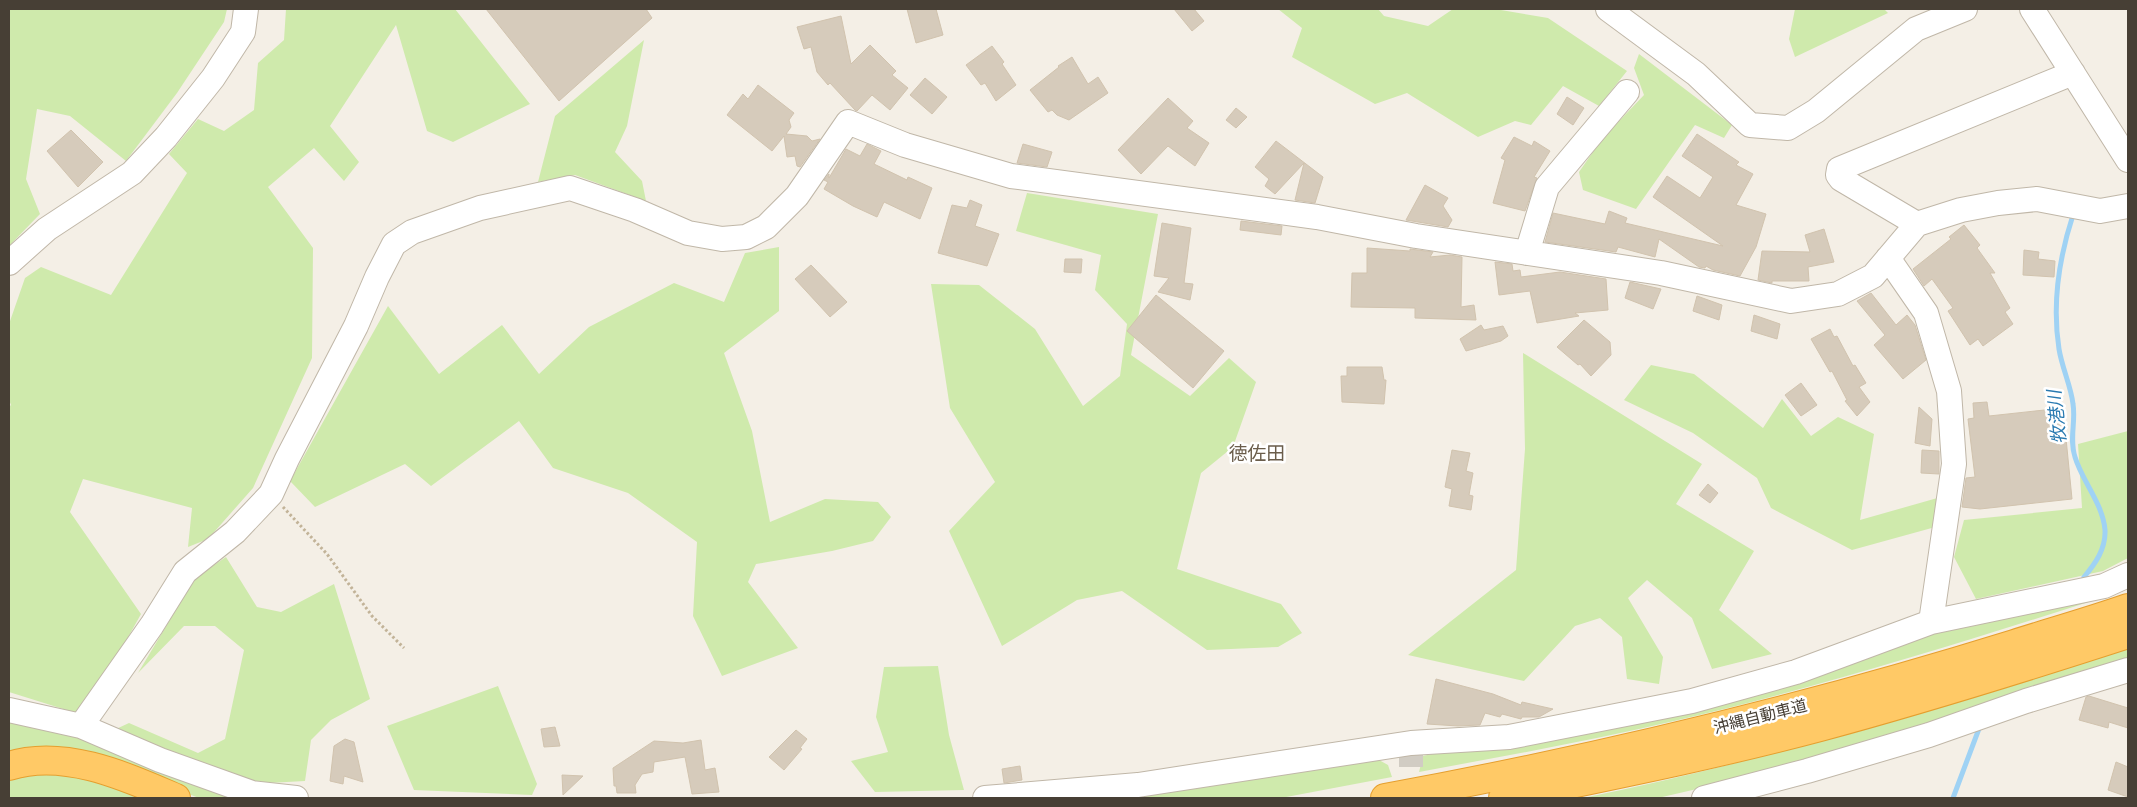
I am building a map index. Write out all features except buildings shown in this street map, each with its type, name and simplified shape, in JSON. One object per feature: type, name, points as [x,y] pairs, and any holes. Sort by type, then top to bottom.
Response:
[{"type":"highway","name":"沖縄自動車道","points":[[1385,798],[1583,758],[1762,716],[1946,665],[2128,608]]},
{"type":"highway","name":"沖縄自動車道","points":[[1503,798],[1716,753],[1820,727],[1965,686],[2128,634]]},
{"type":"highway","points":[[9,766],[43,761],[83,765],[115,774],[176,798]]},
{"type":"street","points":[[9,262],[47,228],[132,173],[166,137],[213,78],[243,32],[246,9]]},
{"type":"street","points":[[1608,9],[1696,74],[1750,125],[1788,128],[1816,111],[1916,29],[1965,9]]},
{"type":"street","points":[[2032,9],[2128,160]]},
{"type":"street","points":[[1917,224],[1840,179],[1838,174],[1840,169],[2073,73]]},
{"type":"street","points":[[1528,253],[1546,187],[1627,92]]},
{"type":"street","points":[[81,726],[152,625],[185,572],[235,532],[271,494],[287,458],[356,326],[377,277],[394,244],[412,232],[480,208],[570,188],[635,210],[688,233],[722,239],[746,237],[766,227],[797,196],[848,122],[905,145],[1011,176],[1317,217],[1416,236],[1661,273],[1791,301],[1838,294],[1873,276],[1917,224],[1961,210],[1998,203],[2037,199],[2100,211],[2128,206]]},
{"type":"street","points":[[1888,258],[1926,313],[1949,391],[1954,464],[1930,622]]},
{"type":"street","points":[[985,798],[1138,785],[1411,743],[1509,737],[1692,701],[1796,672],[1930,622],[2104,586],[2128,575]]},
{"type":"street","points":[[1704,798],[1807,771],[1929,735],[2026,701],[2128,670]]},
{"type":"street","points":[[9,710],[81,726],[160,760],[252,793],[296,798]]},
{"type":"path","points":[[271,494],[327,554],[372,616],[404,648]]},
{"type":"green space","points":[[9,9],[227,9],[224,22],[177,93],[126,161],[70,116],[37,109],[26,179],[40,214],[9,246]]},
{"type":"green space","points":[[286,9],[455,9],[530,104],[453,142],[427,131],[396,25],[330,126],[359,162],[344,181],[314,148],[268,187],[313,248],[312,358],[253,488],[208,539],[188,547],[192,508],[83,479],[70,512],[141,614],[121,650],[76,713],[9,692],[9,407],[11,405],[9,400],[9,324],[25,278],[41,267],[111,295],[187,173],[169,154],[198,119],[224,131],[254,110],[258,63],[284,40]]},
{"type":"green space","points":[[1278,9],[1378,9],[1384,16],[1428,26],[1453,9],[1495,9],[1548,18],[1627,71],[1599,106],[1563,86],[1531,125],[1515,121],[1478,137],[1407,93],[1375,104],[1292,57],[1302,28]]},
{"type":"green space","points":[[1795,9],[1884,9],[1888,13],[1795,57],[1789,39]]},
{"type":"green space","points":[[644,40],[627,126],[615,152],[642,181],[646,201],[575,175],[538,182],[555,116]]},
{"type":"green space","points":[[1639,54],[1732,125],[1724,138],[1695,125],[1636,209],[1583,190],[1579,172],[1602,139],[1644,95],[1634,68]]},
{"type":"green space","points":[[1027,193],[1158,214],[1131,355],[1190,396],[1229,358],[1256,382],[1233,447],[1201,473],[1177,569],[1281,604],[1302,633],[1278,647],[1207,650],[1122,591],[1077,600],[1002,646],[949,531],[995,482],[950,408],[931,284],[979,285],[1035,329],[1083,406],[1120,376],[1127,324],[1095,290],[1101,255],[1016,231]]},
{"type":"green space","points":[[779,247],[779,311],[724,353],[752,431],[770,522],[825,499],[878,502],[891,517],[873,541],[832,551],[756,564],[748,582],[798,648],[722,676],[693,616],[697,542],[628,493],[553,468],[519,421],[431,486],[405,464],[315,507],[290,481],[388,306],[439,374],[502,325],[539,374],[589,327],[674,283],[724,302],[745,253]]},
{"type":"green space","points":[[1523,353],[1702,464],[1676,504],[1754,551],[1719,610],[1772,654],[1712,669],[1692,618],[1647,580],[1628,598],[1663,657],[1659,684],[1627,679],[1622,637],[1600,618],[1575,626],[1524,681],[1408,655],[1516,570],[1525,449]]},
{"type":"green space","points":[[1651,365],[1694,374],[1763,428],[1782,399],[1811,436],[1838,417],[1874,434],[1860,520],[1948,495],[1939,526],[1852,550],[1771,508],[1757,478],[1693,433],[1624,400]]},
{"type":"green space","points":[[2128,431],[2128,558],[2103,571],[1976,599],[1954,557],[1964,520],[2082,508],[2078,444]]},
{"type":"green space","points":[[226,557],[257,607],[281,612],[334,584],[370,699],[331,720],[311,740],[305,781],[250,784],[114,730],[129,723],[198,753],[225,739],[244,650],[215,626],[184,626],[138,673],[195,578]]},
{"type":"green space","points":[[2128,580],[2128,589],[2120,592],[1954,644],[1787,693],[1611,735],[1419,772],[1423,756],[1927,634]]},
{"type":"green space","points":[[2128,645],[2128,665],[1766,773],[1658,798],[1583,798],[1721,767],[1858,730],[2061,668]]},
{"type":"green space","points":[[938,666],[949,735],[964,790],[875,792],[851,761],[888,752],[876,717],[884,667]]},
{"type":"green space","points":[[498,686],[537,784],[532,795],[414,790],[387,726]]},
{"type":"green space","points":[[9,718],[75,736],[235,798],[199,798],[178,790],[9,754]]},
{"type":"green space","points":[[1379,760],[1388,765],[1392,777],[1281,798],[1100,798]]},
{"type":"green space","points":[[22,773],[62,774],[107,783],[148,798],[9,798],[9,777]]},
{"type":"waterway","name":"牧港川","points":[[2073,215],[2058,281],[2057,332],[2060,356],[2073,404],[2073,450],[2078,466],[2100,511],[2105,530],[2102,550],[2084,577]]},
{"type":"waterway","name":"牧港川","points":[[1953,798],[1980,726]]},
{"type":"tunnel","points":[[1411,743],[1411,767],[1416,798]]},
{"type":"district","name":"徳佐田","points":[[1257,453]]}]
